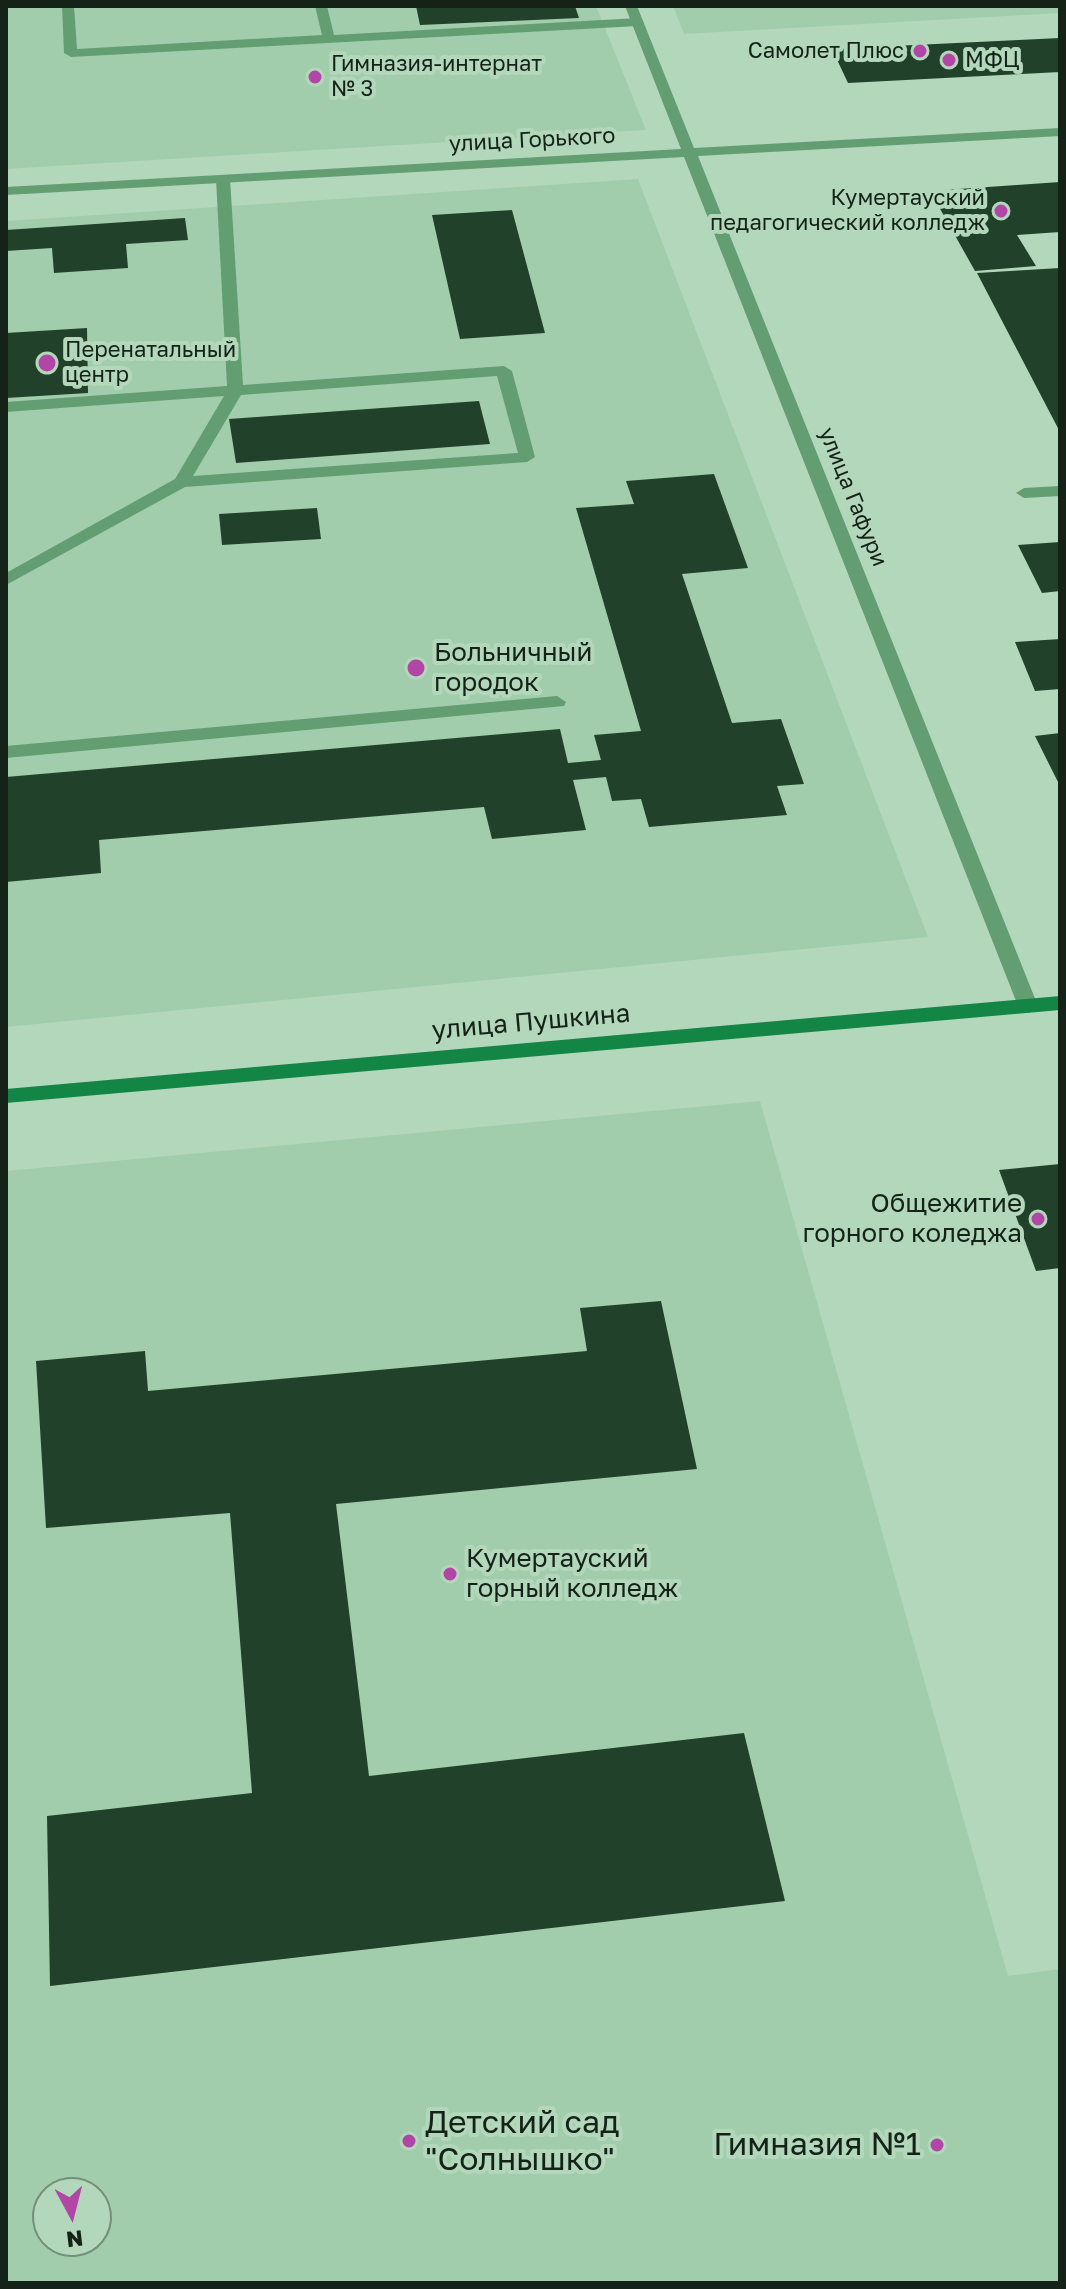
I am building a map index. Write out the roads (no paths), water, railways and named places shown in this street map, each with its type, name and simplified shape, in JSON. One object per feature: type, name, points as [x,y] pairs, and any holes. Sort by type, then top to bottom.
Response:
[{"type":"main road","name":"улица Пушкина","points":[[6,1096],[1060,1003]]},
{"type":"street","points":[[68,6],[71,53],[638,22]]},
{"type":"street","points":[[321,6],[329,39]]},
{"type":"street","name":"улица Гафури","points":[[631,6],[1028,1006]]},
{"type":"street","name":"улица Горького","points":[[6,191],[1060,132]]},
{"type":"street","points":[[181,482],[235,391],[223,179]]},
{"type":"street","points":[[6,407],[504,371],[527,457],[181,482],[6,580]]},
{"type":"street","points":[[1024,493],[1060,491]]},
{"type":"street","points":[[6,752],[557,702]]},
{"type":"place","name":"Самолет Плюс","points":[[920,51]]},
{"type":"place","name":"МФЦ","points":[[949,60]]},
{"type":"place","name":"Гимназия-интернат № 3","points":[[315,77]]},
{"type":"place","name":"Кумертауский педагогический колледж","points":[[1001,211]]},
{"type":"place","name":"Перенатальный центр","points":[[47,363]]},
{"type":"place","name":"Больничный городок","points":[[416,668]]},
{"type":"place","name":"Общежитие горного коледжа","points":[[1038,1219]]},
{"type":"place","name":"Кумертауский горный колледж","points":[[450,1574]]},
{"type":"place","name":"Детский сад \"Солнышко\"","points":[[409,2141]]},
{"type":"place","name":"Гимназия №1","points":[[937,2145]]}]
